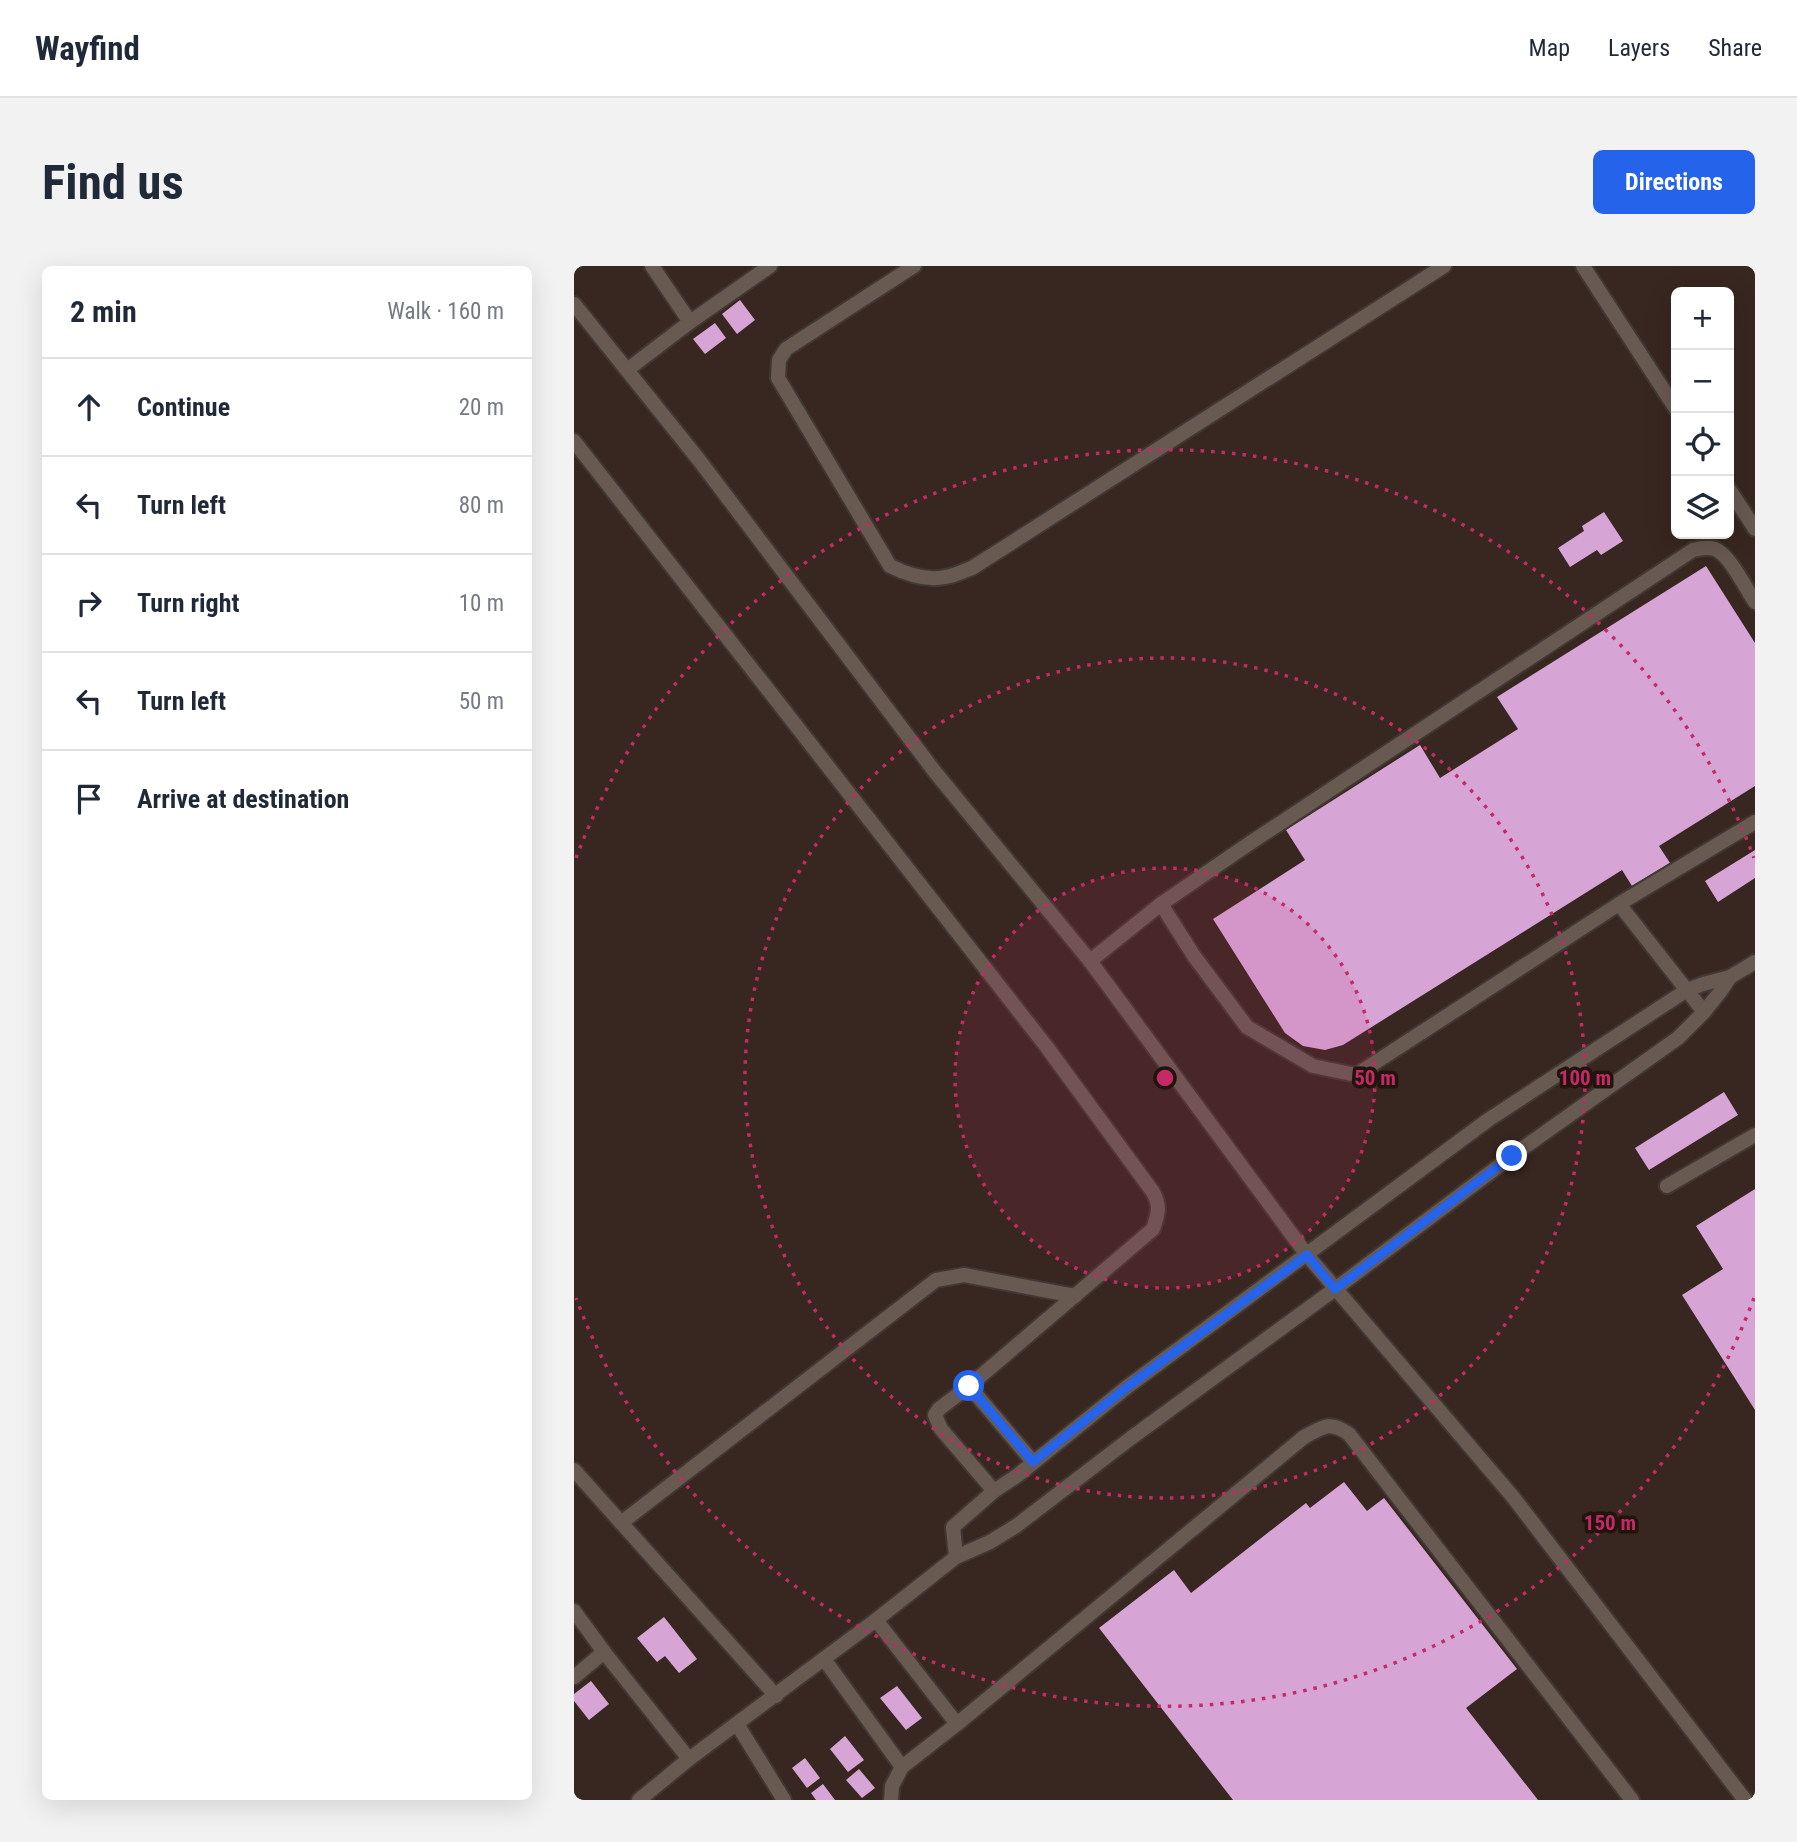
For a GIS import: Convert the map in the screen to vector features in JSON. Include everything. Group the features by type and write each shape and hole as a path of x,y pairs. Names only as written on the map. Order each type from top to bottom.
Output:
{"lane":[{"path":"652,266 690,322"},
{"path":"627,370 769,266"},
{"path":"914,266 786,349 779,360 778,378 890,566 907,574 930,578 944,578 972,568 1444,266"},
{"path":"1583,266 1671,401"},
{"path":"574,304 699,460 935,772 1090,961 1307,1255 1513,1497 1745,1800"},
{"path":"574,441 1046,1046 1158,1202 1158,1215 1153,1229 935,1415 941,1429 994,1491"},
{"path":"1734,497 1755,529"},
{"path":"1090,961 1161,904 1693,550 1717,550 1729,561 1755,602"},
{"path":"1161,904 1194,956 1247,1027 1313,1066 1356,1075 1619,904 1755,822"},
{"path":"1619,904 1704,1012"},
{"path":"956,1557 953,1527 994,1491 1018,1475 1127,1387 1488,1120 1687,990 1730,977 1755,962"},
{"path":"639,1800 956,1557 990,1542 1016,1526 1512,1156 1678,1038 1704,1012 1730,977"},
{"path":"1667,1186 1755,1135"},
{"path":"621,1523 936,1280 964,1275 1075,1296"},
{"path":"969,1386 1033,1462"},
{"path":"891,1800 892,1786 902,1767 1304,1437 1324,1426 1339,1427 1349,1434 1632,1800"},
{"path":"574,1470 776,1696"},
{"path":"574,1611 604,1653 690,1759"},
{"path":"876,1620 957,1724"},
{"path":"574,1676 604,1653"},
{"path":"824,1660 902,1767"},
{"path":"737,1724 784,1800"}],"shaded area":[{"path":"574,266 1755,266 1755,1800 574,1800"}],"building":[{"path":"740,300 755,320 737,334 722,314"},
{"path":"715,323 726,338 705,354 693,339"},
{"path":"1604,512 1623,541 1601,555 1597,550 1570,567 1558,548 1584,531 1582,526"},
{"path":"1706,566 1755,643 1755,786 1659,846 1670,863 1632,886 1622,870 1343,1045 1325,1050 1303,1046 1285,1033 1213,919 1305,860 1286,830 1420,745 1440,778 1518,729 1497,697"},
{"path":"1755,850 1755,878 1718,902 1705,881"},
{"path":"1724,1092 1738,1115 1649,1170 1635,1148"},
{"path":"1755,1189 1755,1410 1682,1295 1723,1269 1696,1226"},
{"path":"1344,1482 1367,1511 1384,1498 1517,1669 1466,1708 1538,1800 1233,1800 1099,1628 1174,1570 1191,1593 1306,1503 1310,1508"},
{"path":"664,1617 697,1659 679,1673 665,1656 657,1662 637,1638"},
{"path":"591,1681 609,1704 589,1720 574,1701 574,1694"},
{"path":"897,1686 922,1718 906,1730 880,1698"},
{"path":"845,1736 864,1760 848,1772 830,1749"},
{"path":"805,1758 820,1778 807,1788 792,1768"},
{"path":"859,1769 875,1788 862,1798 846,1780"},
{"path":"823,1784 835,1800 816,1800 811,1793"}],"route":[{"path":"969,1386 1033,1462 1127,1387 1307,1255 1335,1289 1512,1156"}]}
